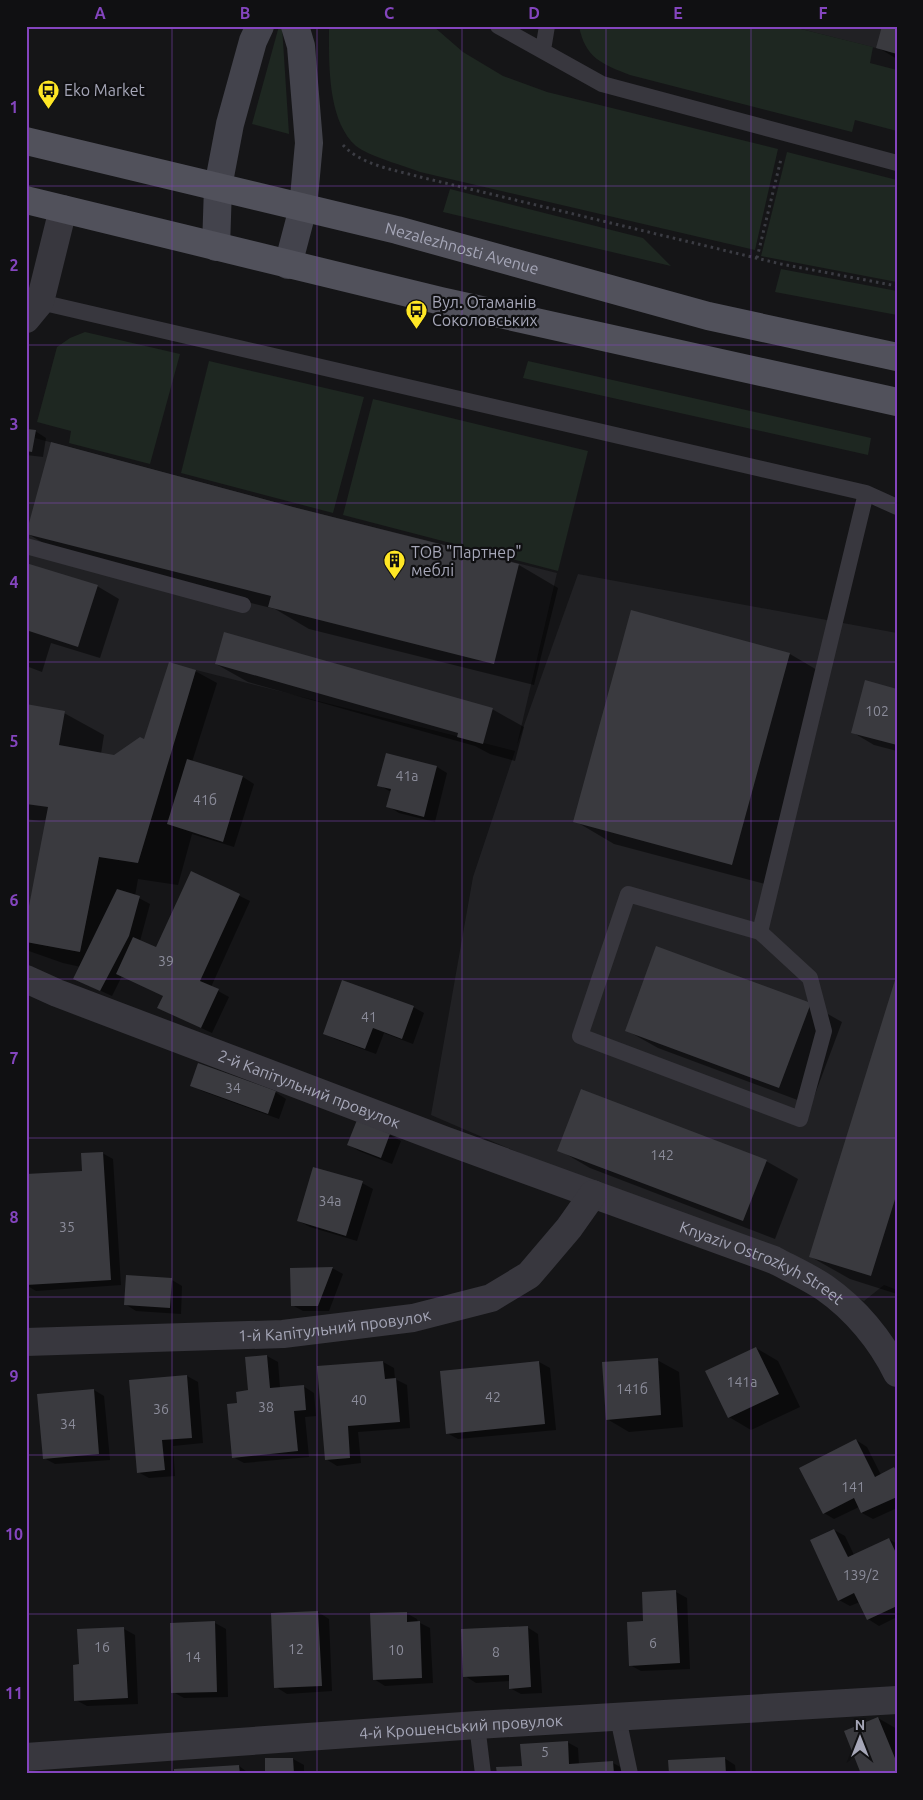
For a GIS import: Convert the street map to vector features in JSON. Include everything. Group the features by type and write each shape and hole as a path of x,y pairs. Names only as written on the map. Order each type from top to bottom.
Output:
{"main road":[{"name":"Nezalezhnosti Avenue","path":"26,140 397,230 708,316 897,357"},
{"path":"26,200 288,265 507,316 897,402"}],"street":[{"path":"216,247 218,187 230,124 253,41 260,26"},
{"path":"288,265 303,208 309,143 301,46 296,26"},
{"path":"33,310 63,209"},
{"name":"2-й Капітульний провулок","path":"26,979 66,997 444,1140 593,1194"},
{"name":"1-й Капітульний провулок","path":"26,1342 283,1334 413,1318 491,1298 530,1275 569,1228 593,1194"},
{"name":"Knyaziv Ostrozkyh Street","path":"593,1194 774,1260 825,1288 852,1310 868,1329 897,1373"},
{"name":"4-й Крошенський провулок","path":"26,1758 478,1725 897,1700"}],"lane":[{"path":"498,26 602,84 897,163"},
{"path":"543,50 547,26"},
{"path":"33,310 866,493 897,507"},
{"path":"760,932 866,493"},
{"path":"26,546 243,605"},
{"path":"628,894 760,932 810,978 824,1031 800,1119 580,1036 628,894"},
{"path":"618,1718 630,1774"},
{"path":"478,1725 482,1774"}],"path":[{"path":"757,258 787,134"},
{"path":"339,141 350,153 370,162 420,177 757,258 897,286"}],"shaded area":[{"path":"279,26 282,26 289,134 252,124"},
{"path":"329,26 433,26 463,52 503,76 547,92 778,149 755,250 420,172 362,150 347,135 335,106 330,73"},
{"path":"579,26 789,26 873,47 870,63 897,70 897,131 855,120 852,132 630,75 603,63 590,53"},
{"path":"789,26 897,26 897,54 876,48"},
{"path":"787,152 897,180 897,282 761,256"},
{"path":"450,189 643,238 671,266 443,212"},
{"path":"781,269 897,291 897,315 775,292"},
{"path":"85,332 180,354 150,464 69,443 71,431 37,422 57,347 70,338"},
{"path":"209,361 364,397 333,513 181,473"},
{"path":"528,361 871,438 868,455 523,378"},
{"path":"373,399 588,451 558,571 343,515"},
{"path":"26,429 36,430 35,438 293,507 557,573 517,745 578,574 897,633 897,1290 884,1285 864,1301 431,1115 473,877 515,751 196,670 138,863 99,857 80,952 26,942"}],"building":[{"path":"882,26 897,26 897,54 876,48"},
{"path":"26,429 36,430 32,452 26,451"},
{"path":"51,442 293,507 519,564 494,664 268,607 271,596 26,534"},
{"path":"26,563 98,585 78,647 29,631 26,639"},
{"path":"631,610 790,653 732,865 573,822"},
{"path":"224,632 493,708 483,744 457,737 458,733 215,664"},
{"path":"169,662 196,670 138,863 99,857 80,952 26,942 26,905 29,906 48,807 26,804 26,704 65,711 59,745 114,755 140,737 144,739"},
{"path":"865,680 897,689 897,745 851,733"},
{"path":"386,753 437,766 424,817 386,807 391,789 377,786"},
{"path":"187,759 243,776 223,842 167,824"},
{"path":"191,871 240,894 200,981 219,989 201,1028 157,1008 163,996 116,974 133,937 156,947"},
{"path":"117,889 140,896 129,936 100,991 73,979"},
{"path":"656,946 811,1003 779,1088 625,1031"},
{"path":"896,977 897,1193 871,1276 809,1257"},
{"path":"342,980 414,1006 402,1039 373,1028 365,1049 323,1034"},
{"path":"198,1063 276,1091 268,1114 190,1086"},
{"path":"581,1089 767,1160 743,1221 557,1151"},
{"path":"357,1120 390,1134 381,1158 347,1145"},
{"path":"103,1152 111,1280 26,1285 26,1174 82,1171 81,1153"},
{"path":"313,1167 363,1181 346,1236 297,1221"},
{"path":"333,1267 318,1306 291,1306 290,1268"},
{"path":"126,1275 172,1278 170,1308 124,1305"},
{"path":"756,1347 779,1394 728,1418 705,1371"},
{"path":"267,1355 270,1388 304,1385 306,1410 294,1411 298,1451 232,1458 227,1404 237,1403 236,1392 248,1390 245,1357"},
{"path":"658,1358 661,1415 606,1420 602,1362"},
{"path":"383,1361 385,1379 396,1378 400,1422 348,1426 350,1458 325,1460 317,1366"},
{"path":"539,1361 545,1424 446,1434 440,1371"},
{"path":"187,1375 192,1438 162,1440 165,1470 137,1473 129,1380"},
{"path":"94,1389 99,1454 43,1459 37,1394"},
{"path":"856,1439 875,1477 894,1467 897,1472 897,1497 861,1513 854,1498 823,1514 799,1468"},
{"path":"834,1529 848,1557 889,1538 897,1555 897,1606 867,1620 854,1593 838,1601 810,1540"},
{"path":"676,1590 680,1663 629,1666 627,1622 643,1621 642,1592"},
{"path":"318,1611 322,1686 274,1688 271,1613"},
{"path":"407,1612 407,1622 420,1621 422,1678 373,1680 370,1613"},
{"path":"215,1621 217,1692 171,1693 170,1623"},
{"path":"528,1626 531,1687 509,1689 509,1675 463,1677 461,1629"},
{"path":"124,1627 128,1698 74,1701 73,1665 79,1664 77,1629"},
{"path":"878,1717 897,1763 897,1774 861,1774 844,1731"},
{"path":"568,1741 569,1764 613,1761 614,1774 497,1774 496,1767 522,1766 520,1744"},
{"path":"725,1757 726,1774 669,1774 668,1760"},
{"path":"265,1758 293,1758 294,1774 265,1774"},
{"path":"239,1765 240,1774 174,1774 174,1769"}],"place":[{"name":"Eko Market","path":"48,109"},
{"name":"Вул. Отаманів Соколовських","path":"416,330"},
{"name":"ТОВ \"Партнер\" меблі","path":"395,580"}]}
